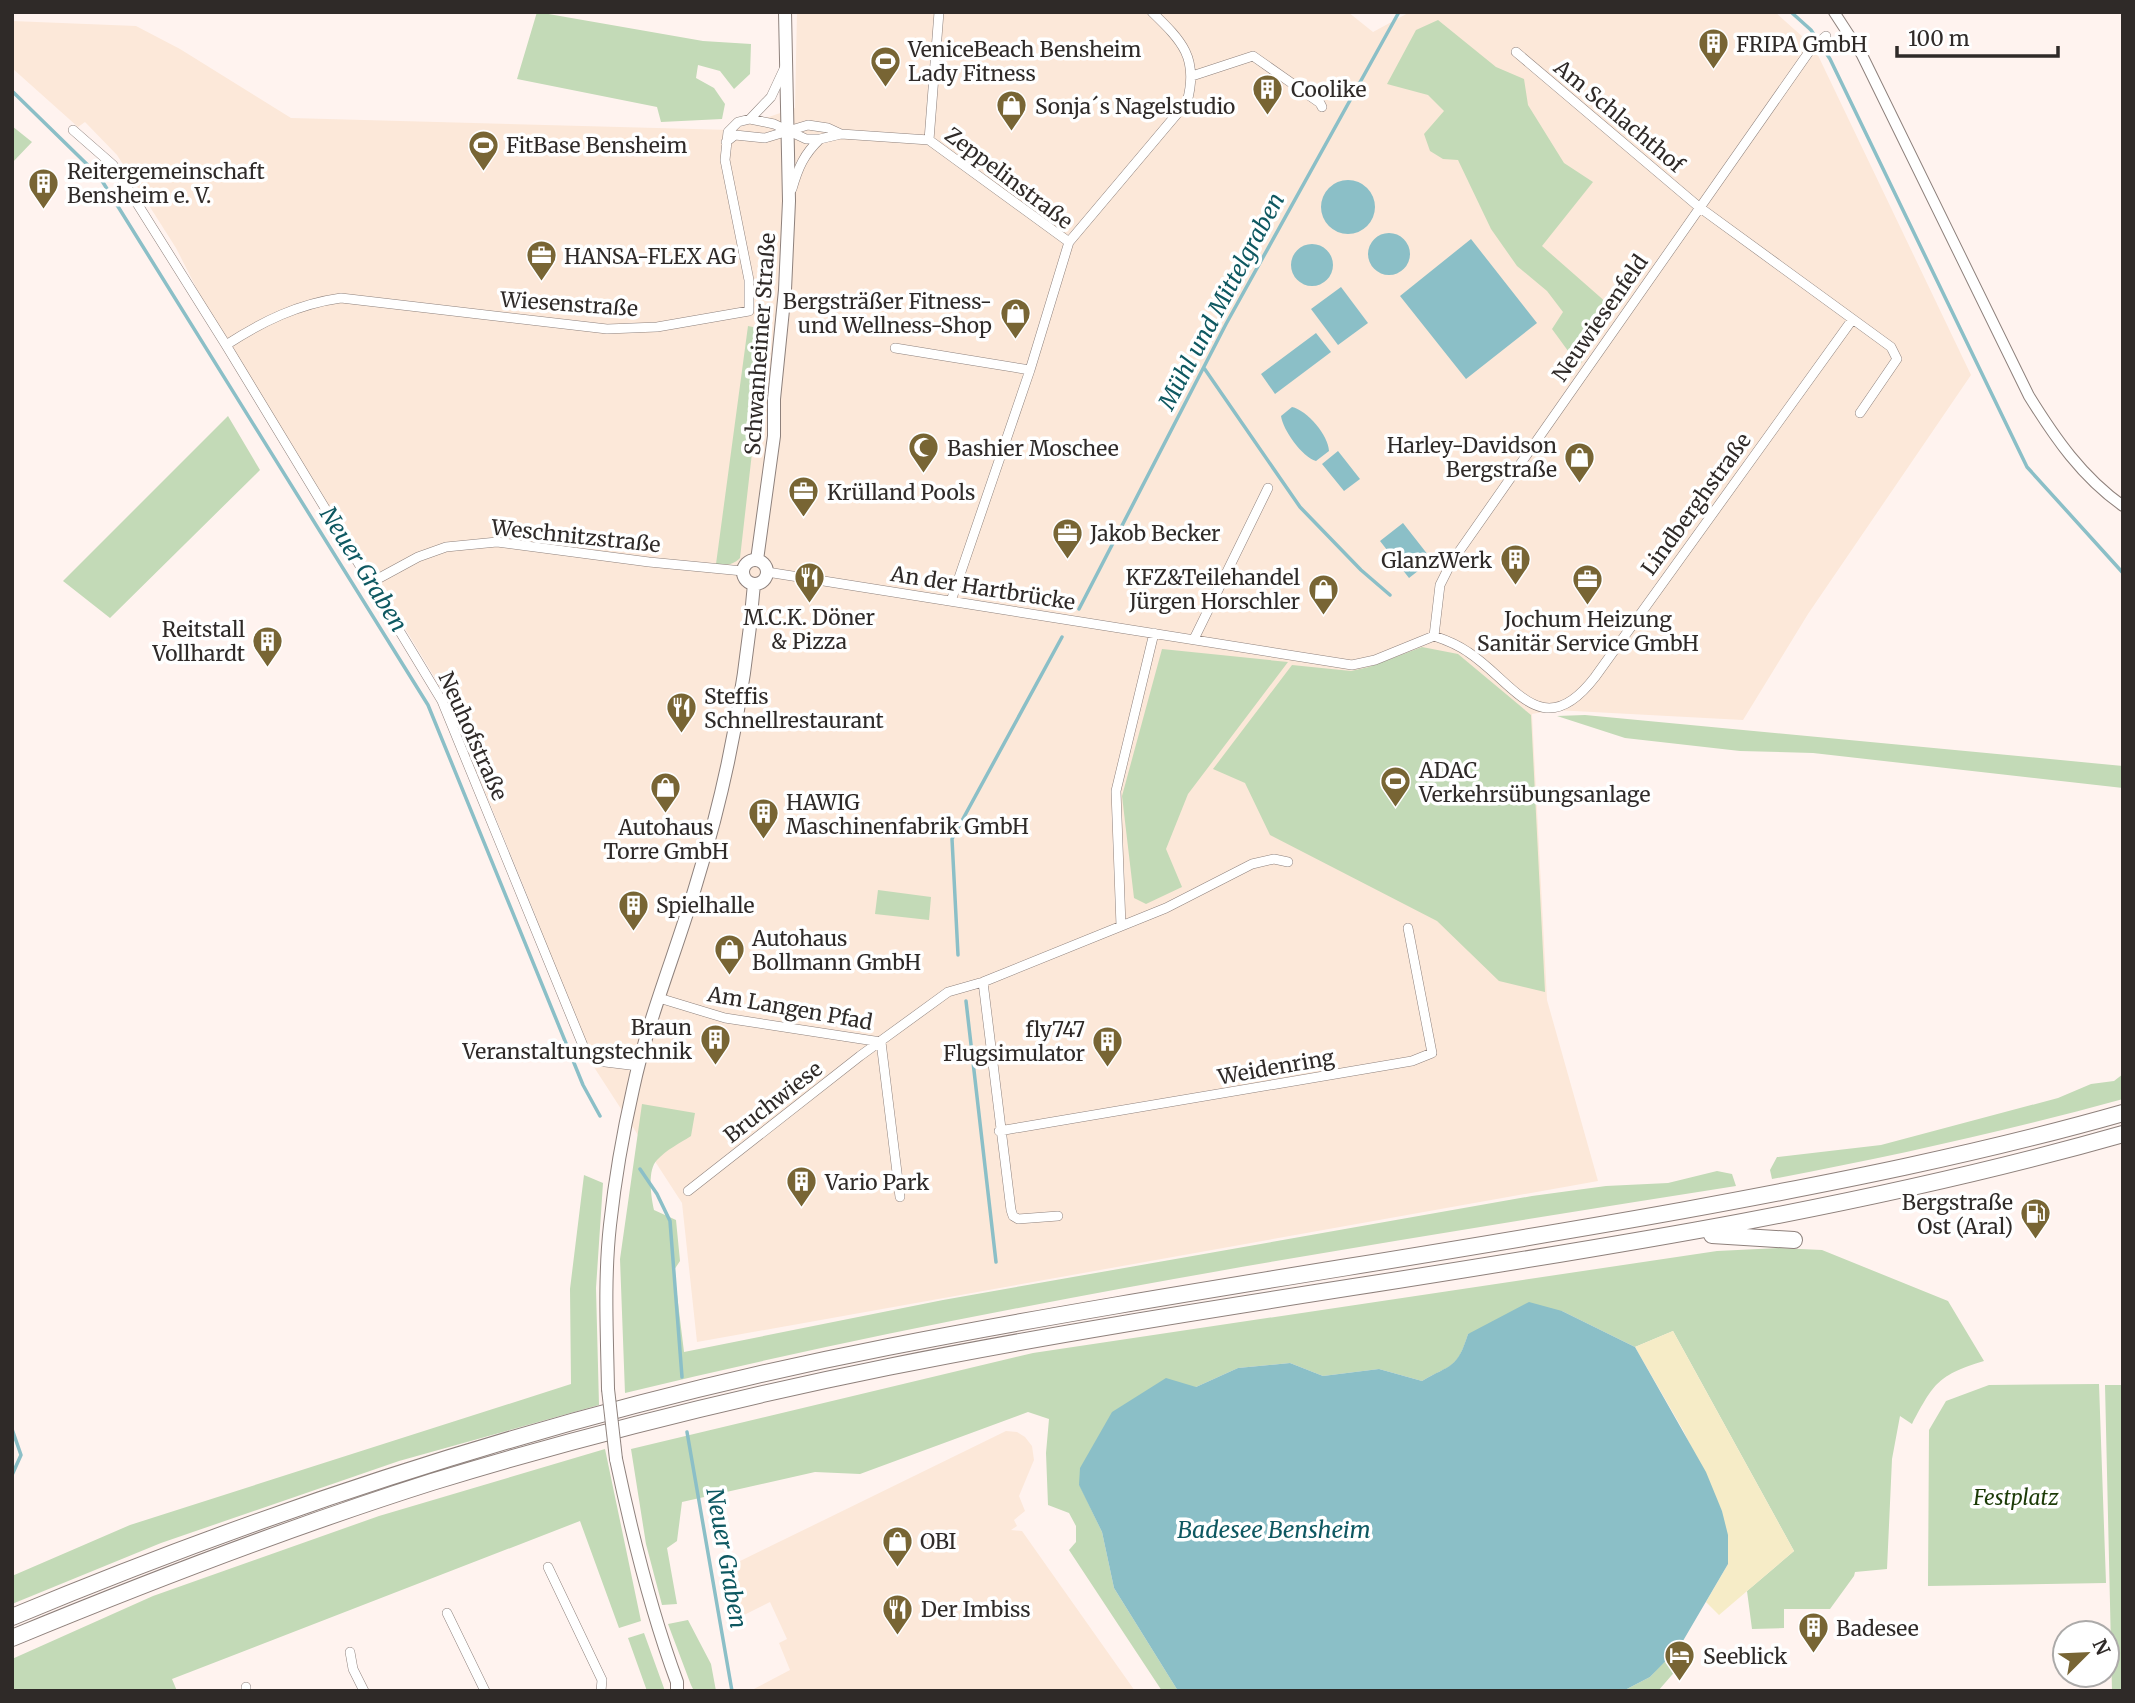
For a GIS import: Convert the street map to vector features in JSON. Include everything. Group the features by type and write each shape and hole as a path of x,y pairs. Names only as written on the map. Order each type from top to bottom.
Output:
{"highway":[{"path":"12,1617 162,1557 420,1466 550,1427 743,1379 898,1345 1160,1297 1502,1243 1818,1186 2123,1113"},
{"path":"12,1638 167,1575 434,1482 629,1428 773,1392 969,1351 1692,1233 1948,1178 2123,1134"},
{"path":"1692,1233 1794,1240"}],"main road":[{"name":"Schwanheimer Straße","path":"757,560 774,436 774,398 785,290 789,201 785,12"},
{"path":"757,560 765,565 767,572 764,580 754,584 747,580 743,571 747,562 757,560"},
{"path":"679,1688 661,1639 633,1542 616,1459 608,1389 606,1301 610,1226 618,1162 638,1066 697,881 721,792 739,706 754,584"}],"street":[{"path":"929,140 939,12"},
{"path":"1069,242 1187,102 1192,76 1187,54 1179,40 1152,12"},
{"path":"1833,12 1862,55 2029,396 2060,444 2092,480 2123,506"},
{"name":"Neuwiesenfeld","path":"1434,636 1440,585 1451,563 1811,49 1826,36"},
{"name":"Am Schlachthof","path":"1516,52 1699,207"},
{"path":"1192,76 1253,56 1322,107"},
{"path":"726,142 732,126 750,119 771,97 785,67"},
{"path":"750,119 774,124 786,130"},
{"name":"Zeppelinstraße","path":"786,130 808,125 828,128 841,134"},
{"name":"Neuhofstraße","path":"73,130 113,165 372,582 442,701 584,1048 597,1062 638,1066"},
{"path":"726,142 735,135 765,138 786,130"},
{"name":"Zeppelinstraße","path":"786,130 806,139 841,134 929,140 1069,242 1030,370 951,601"},
{"path":"789,201 800,163 808,150 820,139"},
{"name":"Wiesenstraße","path":"226,345 287,311 316,301 341,298 607,329 657,327 749,311 749,280 725,160 726,142"},
{"path":"1699,207 1891,347 1897,359 1860,412"},
{"name":"Lindberghstraße","path":"1434,636 1468,652 1523,699 1536,706 1551,708 1566,705 1580,696 1852,320"},
{"path":"895,348 1030,370"},
{"path":"1194,639 1268,488"},
{"name":"Weschnitzstraße","path":"372,582 418,557 446,547 497,542 743,571"},
{"name":"An der Hartbrücke","path":"767,572 1352,665 1375,660 1434,636"},
{"path":"1121,926 1116,791 1154,633"},
{"path":"1058,1216 1018,1219 1013,1216 999,1131 982,982 1166,908 1252,864 1273,859 1288,862"},
{"name":"Weidenring","path":"999,1131 1316,1078 1412,1060 1432,1053 1408,928"},
{"name":"Am Langen Pfad","path":"659,998 725,1018 881,1042 948,992 982,982"},
{"path":"881,1042 900,1197"},
{"name":"Bruchwiese","path":"688,1191 881,1042"},
{"path":"548,1567 602,1680 601,1691"},
{"path":"447,1613 485,1691"},
{"path":"350,1652 353,1669 364,1691"}],"shaded area":[{"path":"797,12 1348,12 1373,32 1410,12 1775,12 1814,47 1971,375 1808,614 1743,720 1555,710 1532,714 1547,1000 1598,1181 697,1342 682,1203 590,1061 534,912 447,698 371,572 222,338 176,248 117,155 85,122 78,127 12,68 12,21 136,26 180,49 291,118 731,130 795,108"},
{"name":"OBI","path":"1006,1431 1017,1432 1025,1437 1032,1446 1034,1460 1019,1496 1025,1511 1014,1520 1017,1526 1011,1530 1022,1531 1135,1691 750,1691 790,1670 779,1643 787,1639 770,1602 736,1619 730,1566"}],"green space":[{"path":"537,12 703,41 751,44 750,74 734,89 720,71 698,65 696,78 714,88 725,104 722,119 661,122 657,107 517,79"},
{"path":"1438,20 1496,67 1524,79 1528,105 1564,163 1593,182 1542,246 1616,311 1579,366 1552,329 1563,312 1547,291 1517,266 1491,229 1458,160 1443,159 1430,151 1424,134 1444,111 1428,95 1387,84 1416,30"},
{"path":"12,126 32,142 12,163"},
{"path":"748,326 766,330 740,558 732,564 720,565 716,564"},
{"path":"228,416 260,470 110,618 63,581"},
{"name":"ADAC Verkehrsübungsanlage","path":"1422,647 1458,654 1531,715 1545,992 1499,981 1437,921 1270,835 1245,783 1213,769 1292,665 1351,671"},
{"path":"1162,649 1288,662 1188,794 1166,849 1182,887 1146,904 1134,898 1122,796"},
{"path":"1585,715 2123,766 2123,788 1813,753 1740,751 1625,738 1557,716"},
{"path":"878,890 931,897 929,920 875,914"},
{"path":"2123,1074 2123,1099 1948,1143 1772,1179 1770,1170 1777,1157 1881,1145 2058,1098 2091,1084 2114,1081"},
{"path":"642,1104 695,1113 691,1136 657,1160 651,1177 654,1210 676,1220 680,1261 674,1270 684,1352 943,1300 1532,1196 1606,1186 1668,1183 1717,1171 1732,1174 1736,1186 1178,1278 901,1331 625,1393 620,1259"},
{"path":"584,1175 603,1183 596,1288 599,1405 399,1461 161,1543 12,1604 12,1576 130,1525 571,1384 570,1289"},
{"path":"1779,1248 1822,1250 1948,1301 1984,1361 1956,1371 1939,1382 1912,1424 1900,1416 1892,1459 1887,1569 1855,1572 1830,1609 1784,1609 1784,1628 1752,1629 1747,1591 1794,1551 1673,1331 1635,1347 1562,1311 1468,1334 1452,1365 1422,1381 1379,1369 1323,1376 1290,1363 1238,1368 1196,1387 1079,1484 1102,1532 1114,1588 1178,1691 1162,1691 1069,1550 1076,1542 1076,1526 1069,1513 1048,1505 1046,1453 1049,1419 1028,1412 860,1474 815,1472 682,1502 677,1541 667,1548 677,1604 662,1605 646,1544 631,1449 1033,1353 1717,1251"},
{"name":"Festplatz","path":"2099,1384 2106,1583 1928,1586 1929,1430 1946,1401 1989,1385"},
{"path":"2105,1385 2123,1385 2123,1691 2112,1691 2121,1689 2121,1619 2110,1619"},
{"path":"605,1449 641,1621 619,1628 580,1521 172,1679 177,1691 12,1691 12,1659 153,1596 379,1516"},
{"path":"688,1620 711,1664 716,1691 694,1691 691,1685 668,1624"},
{"path":"644,1633 665,1691 647,1691 628,1638"},
{"path":"1671,1654 1678,1668 1658,1691 1623,1691 1650,1677"}],"sand":[{"path":"1673,1331 1794,1551 1719,1615 1706,1602 1728,1564 1722,1511 1683,1430 1635,1347"}],"water":[{"path":"1348,180 1367,188 1375,207 1367,226 1348,234 1329,226 1321,207 1329,188"},
{"path":"1389,233 1404,239 1410,254 1404,269 1389,275 1374,269 1368,254 1374,239"},
{"path":"1471,239 1537,323 1466,379 1400,296"},
{"path":"1312,244 1327,250 1333,265 1327,280 1312,286 1297,280 1291,265 1297,250"},
{"path":"1341,287 1368,323 1338,345 1311,309"},
{"path":"1316,333 1331,352 1275,394 1261,374"},
{"path":"1292,407 1310,418 1325,438 1329,451 1316,461 1299,449 1285,428 1281,416"},
{"path":"1338,451 1360,479 1344,491 1322,464"},
{"path":"1403,523 1432,560 1409,578 1380,541"},
{"name":"Badesee Bensheim","path":"1529,1302 1562,1311 1635,1347 1706,1472 1722,1511 1728,1535 1728,1564 1680,1646 1650,1677 1623,1691 1178,1691 1114,1588 1102,1532 1079,1485 1080,1468 1112,1412 1166,1378 1196,1387 1238,1368 1290,1363 1323,1376 1379,1369 1422,1381 1456,1360 1468,1334"}],"waterway":[{"name":"Mühl und Mittelgraben","path":"1079,609 1226,324 1399,12"},
{"path":"1791,12 1811,30 1830,59 2027,467 2123,573"},
{"name":"Neuer Graben","path":"12,91 99,176 428,705 583,1085 600,1116"},
{"path":"1204,368 1300,507 1361,570 1390,595"},
{"name":"Mühl und Mittelgraben","path":"958,955 952,839 1062,637"},
{"name":"Mühl und Mittelgraben","path":"966,1001 996,1262"},
{"name":"Neuer Graben","path":"640,1169 657,1194 670,1221 682,1377"},
{"path":"12,1429 21,1455 12,1475"},
{"name":"Neuer Graben","path":"687,1432 732,1691"}],"place":[{"name":"FRIPA GmbH","path":"1713,71"},
{"name":"VeniceBeach Bensheim Lady Fitness","path":"885,88"},
{"name":"Coolike","path":"1268,116"},
{"name":"Sonja´s Nagelstudio","path":"1012,133"},
{"name":"FitBase Bensheim","path":"483,172"},
{"name":"Reitergemeinschaft Bensheim e. V.","path":"44,210"},
{"name":"HANSA-FLEX AG","path":"541,283"},
{"name":"Bergsträßer Fitness- und Wellness-Shop","path":"1015,340"},
{"name":"Bashier Moschee","path":"924,475"},
{"name":"Harley-Davidson Bergstraße","path":"1580,484"},
{"name":"Krülland Pools","path":"804,519"},
{"name":"Jakob Becker","path":"1067,560"},
{"name":"GlanzWerk","path":"1515,587"},
{"name":"M.C.K. Döner & Pizza","path":"809,604"},
{"name":"Jochum Heizung Sanitär Service GmbH","path":"1588,606"},
{"name":"KFZ&Teilehandel Jürgen Horschler","path":"1323,616"},
{"name":"Reitstall Vollhardt","path":"268,668"},
{"name":"Steffis Schnellrestaurant","path":"681,735"},
{"name":"ADAC Verkehrsübungsanlage","path":"1396,809"},
{"name":"Autohaus Torre GmbH","path":"666,814"},
{"name":"HAWIG Maschinenfabrik GmbH","path":"763,841"},
{"name":"Spielhalle","path":"633,932"},
{"name":"Autohaus Bollmann GmbH","path":"729,977"},
{"name":"Braun Veranstaltungstechnik","path":"715,1066"},
{"name":"fly747 Flugsimulator","path":"1108,1068"},
{"name":"Vario Park","path":"802,1209"},
{"name":"Bergstraße Ost (Aral)","path":"2036,1241"},
{"name":"OBI","path":"897,1568"},
{"name":"Der Imbiss","path":"898,1636"},
{"name":"Badesee","path":"1813,1655"},
{"name":"Seeblick","path":"1680,1683"}]}
